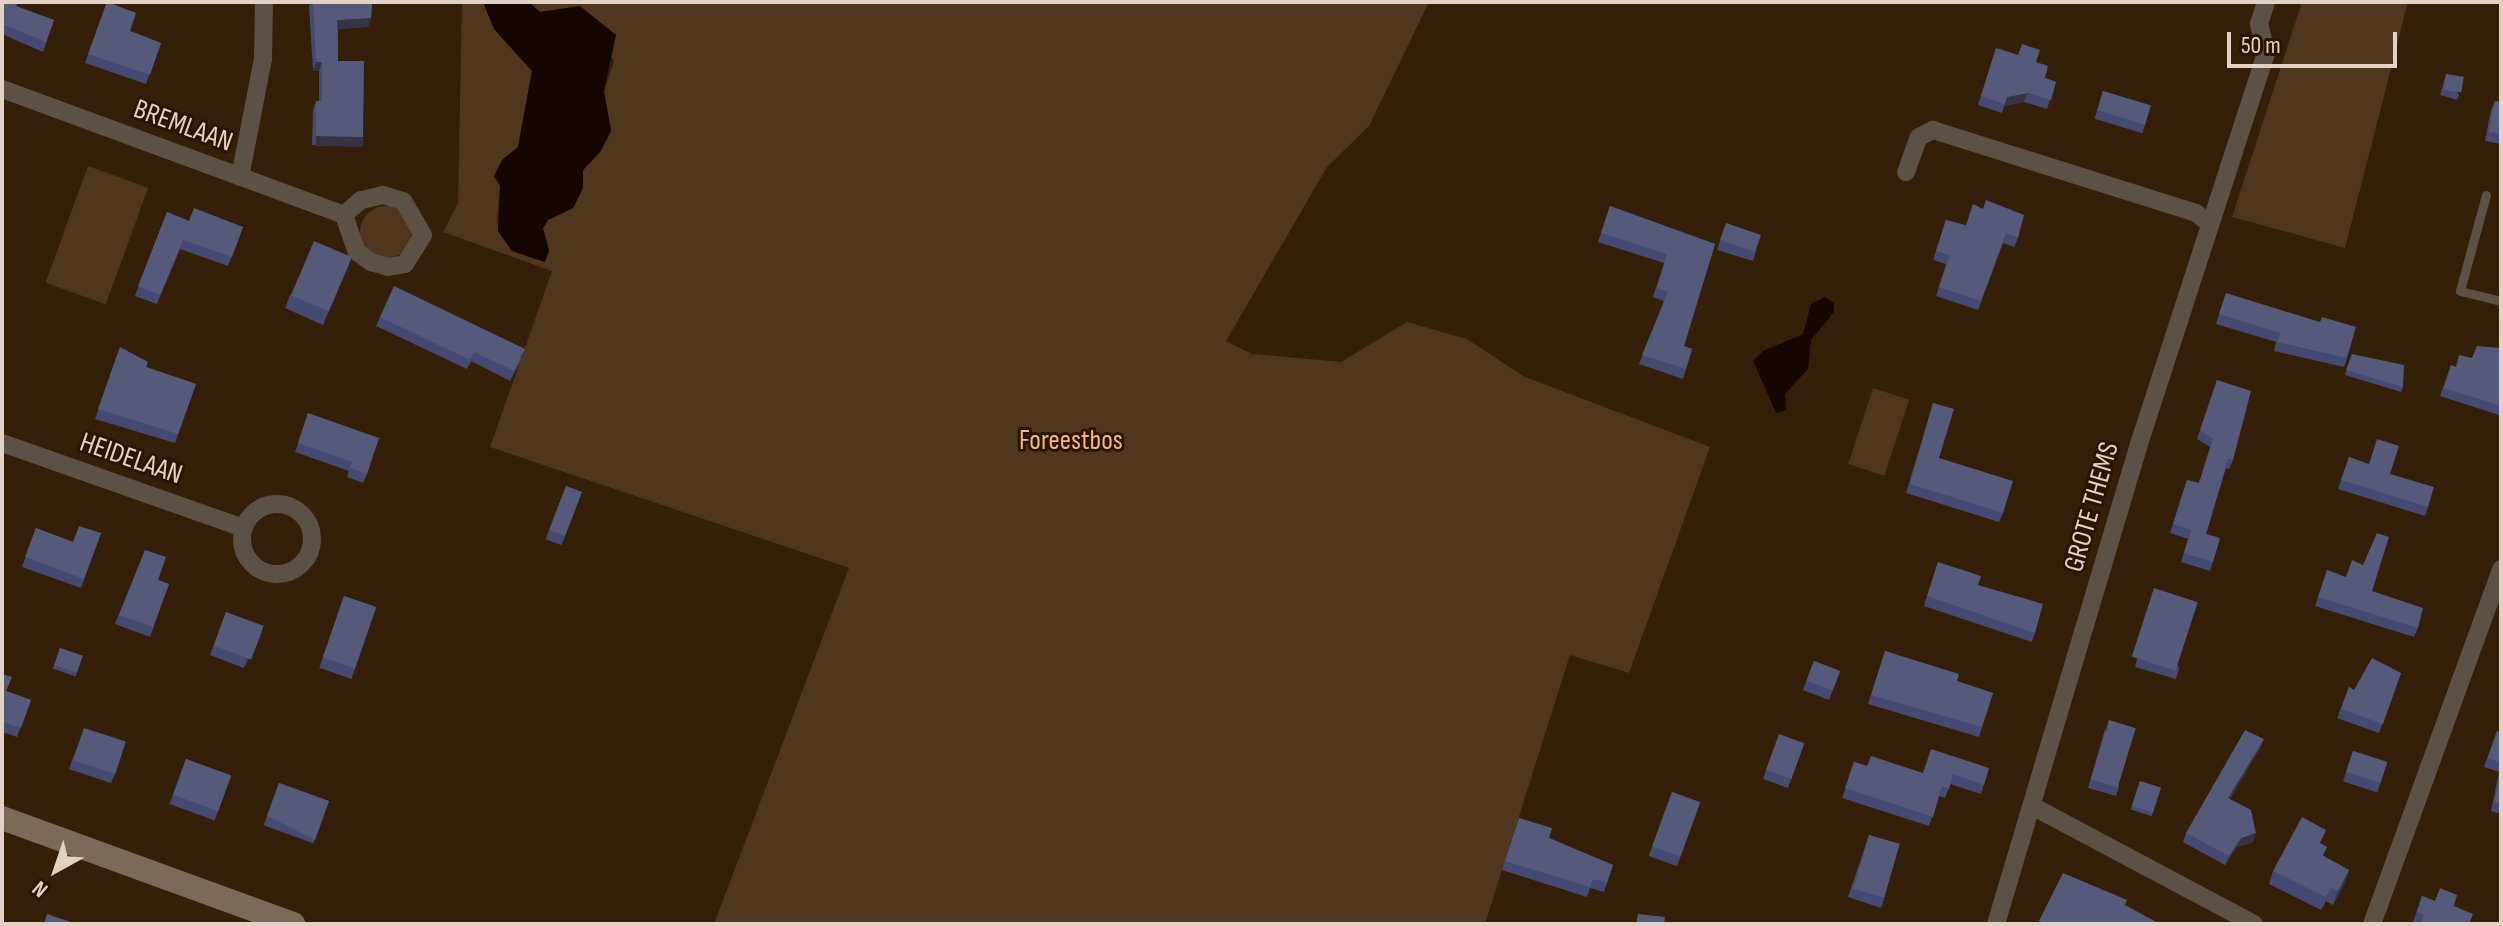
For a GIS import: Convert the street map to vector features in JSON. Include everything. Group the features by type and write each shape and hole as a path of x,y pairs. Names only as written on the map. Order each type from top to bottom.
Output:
{"main road":[{"path":"2,818 283,922"}],"street":[{"path":"240,177 263,59 264,2"},
{"name":"GROTE THEMS","path":"1996,924 2034,807 2139,444 2266,52 2259,24 2266,2"},
{"name":"BREMLAAN","path":"2,89 344,215"},
{"path":"1906,172 1919,137 1933,130 2196,213 2210,224"},
{"path":"383,195 403,201 423,235 405,264 388,267 357,252 344,215 361,200 383,195"},
{"name":"HEIDELAAN","path":"2,443 241,527"},
{"path":"2372,924 2501,569"},
{"path":"2034,807 2254,924"}],"lane":[{"path":"2486,195 2460,291 2501,301"}],"green space":[{"name":"Foreestbos","path":"462,2 483,2 494,29 532,71 518,147 502,160 497,222 512,251 544,262 549,251 543,229 548,220 573,208 583,188 583,171 611,131 604,91 614,61 580,6 539,12 529,2 1429,2 1369,126 1327,167 1226,341 1252,354 1341,362 1407,322 1467,339 1523,376 1710,447 1629,673 1570,655 1485,924 714,924 849,568 490,447 552,271 443,232 458,203"},
{"path":"2302,2 2408,2 2345,248 2232,217"},
{"path":"88,166 148,188 106,304 46,283"},
{"path":"386,206 404,214 412,232 404,250 386,258 368,250 360,232 368,214"},
{"path":"1873,388 1909,400 1884,476 1848,464"}],"shaded area":[{"path":"483,2 529,2 540,12 580,6 616,35 604,91 611,131 601,151 583,170 583,188 573,208 548,220 543,228 549,251 545,262 512,251 498,231 500,186 494,176 502,160 518,147 532,71 494,29"},
{"path":"1825,297 1834,303 1834,312 1811,340 1808,369 1785,394 1786,410 1776,413 1753,361 1763,351 1803,334 1811,304"}],"building":[{"path":"2,2 18,2 16,6 54,20 46,42 2,24"},
{"path":"107,2 136,13 130,31 161,43 150,75 88,54"},
{"path":"313,2 372,2 371,18 337,20 338,61 364,61 363,137 316,136 316,101 322,101 322,62 316,62"},
{"path":"2022,44 2040,50 2036,62 2048,66 2045,78 2056,82 2051,100 2028,93 2007,97 2005,104 1981,96 1996,48 2018,55"},
{"path":"2446,74 2464,77 2461,93 2443,90"},
{"path":"2103,91 2151,106 2145,125 2097,110"},
{"path":"2495,101 2501,102 2501,134 2489,132"},
{"path":"1986,200 2024,215 2018,238 2006,233 1981,301 1939,287 1950,255 1936,251 1946,220 1966,226 1973,204 1983,209"},
{"path":"1610,206 1715,244 1684,346 1692,349 1686,369 1642,355 1668,292 1657,288 1667,254 1601,233"},
{"path":"194,208 243,227 232,257 183,240 160,295 138,286 167,212 189,221"},
{"path":"1726,223 1761,235 1755,252 1720,240"},
{"path":"314,241 352,257 329,311 291,295"},
{"path":"394,286 525,349 514,371 474,352 470,360 380,317"},
{"path":"2226,293 2320,322 2322,317 2356,327 2347,358 2277,342 2280,333 2219,314"},
{"path":"2477,346 2501,348 2501,406 2444,388 2451,365 2456,367 2459,355 2472,358"},
{"path":"120,347 148,362 146,367 196,384 178,434 98,409"},
{"path":"2352,354 2404,365 2403,387 2346,370"},
{"path":"2217,380 2251,391 2233,460 2228,459 2206,534 2220,538 2213,562 2184,553 2191,530 2173,524 2187,480 2199,483 2213,439 2200,430"},
{"path":"1933,403 1954,409 1939,458 2013,481 2003,513 1910,484"},
{"path":"308,413 379,438 367,474 350,468 352,462 298,443"},
{"path":"2377,439 2399,446 2390,474 2434,487 2428,507 2341,480 2349,457 2369,464"},
{"path":"566,486 582,492 565,536 549,530"},
{"path":"79,526 101,533 84,579 25,557 36,528 73,542"},
{"path":"2377,533 2389,537 2372,591 2423,608 2418,628 2318,597 2327,570 2346,577 2352,560 2363,565"},
{"path":"145,550 166,557 158,580 169,584 153,627 119,615"},
{"path":"1938,562 1981,576 1978,585 2043,604 2035,633 1927,596"},
{"path":"2154,588 2198,602 2175,671 2132,656"},
{"path":"344,596 376,607 355,669 323,657"},
{"path":"226,612 264,626 251,660 214,646"},
{"path":"60,648 83,656 77,673 54,665"},
{"path":"1885,651 1959,674 1957,681 1993,693 1982,727 1871,695"},
{"path":"2372,658 2401,673 2383,724 2341,709 2349,687 2354,690"},
{"path":"1814,661 1840,671 1833,691 1806,681"},
{"path":"2,674 12,677 6,691 31,700 21,728 2,722"},
{"path":"2109,720 2136,728 2118,787 2091,779"},
{"path":"84,728 126,742 115,774 73,760"},
{"path":"2245,730 2264,739 2228,798 2251,810 2256,833 2241,838 2229,856 2186,833"},
{"path":"2497,731 2501,733 2501,763 2488,758"},
{"path":"1779,734 1804,743 1791,779 1766,770"},
{"path":"1931,749 1989,768 1984,785 1953,774 1949,789 1942,786 1933,817 1845,788 1854,762 1867,766 1871,756 1923,773"},
{"path":"2353,751 2387,762 2380,783 2346,772"},
{"path":"186,759 231,775 218,811 173,795"},
{"path":"2501,771 2501,804 2494,802"},
{"path":"2140,781 2161,788 2153,813 2132,806"},
{"path":"279,783 329,801 315,840 267,816"},
{"path":"1672,792 1700,802 1680,857 1652,847"},
{"path":"2302,817 2326,830 2320,843 2327,847 2322,855 2349,870 2338,891 2331,888 2326,897 2273,871"},
{"path":"1519,818 1552,828 1549,838 1613,865 1607,883 1593,879 1590,887 1505,861"},
{"path":"1869,835 1900,844 1884,898 1854,889"},
{"path":"2063,873 2127,900 2125,905 2160,924 2046,924 2039,921"},
{"path":"2440,888 2457,895 2454,906 2473,914 2469,924 2421,924 2424,915 2417,912 2422,896 2435,901"},
{"path":"47,914 76,924 44,924"},
{"path":"1638,914 1665,917 1664,924 1636,924"}]}
